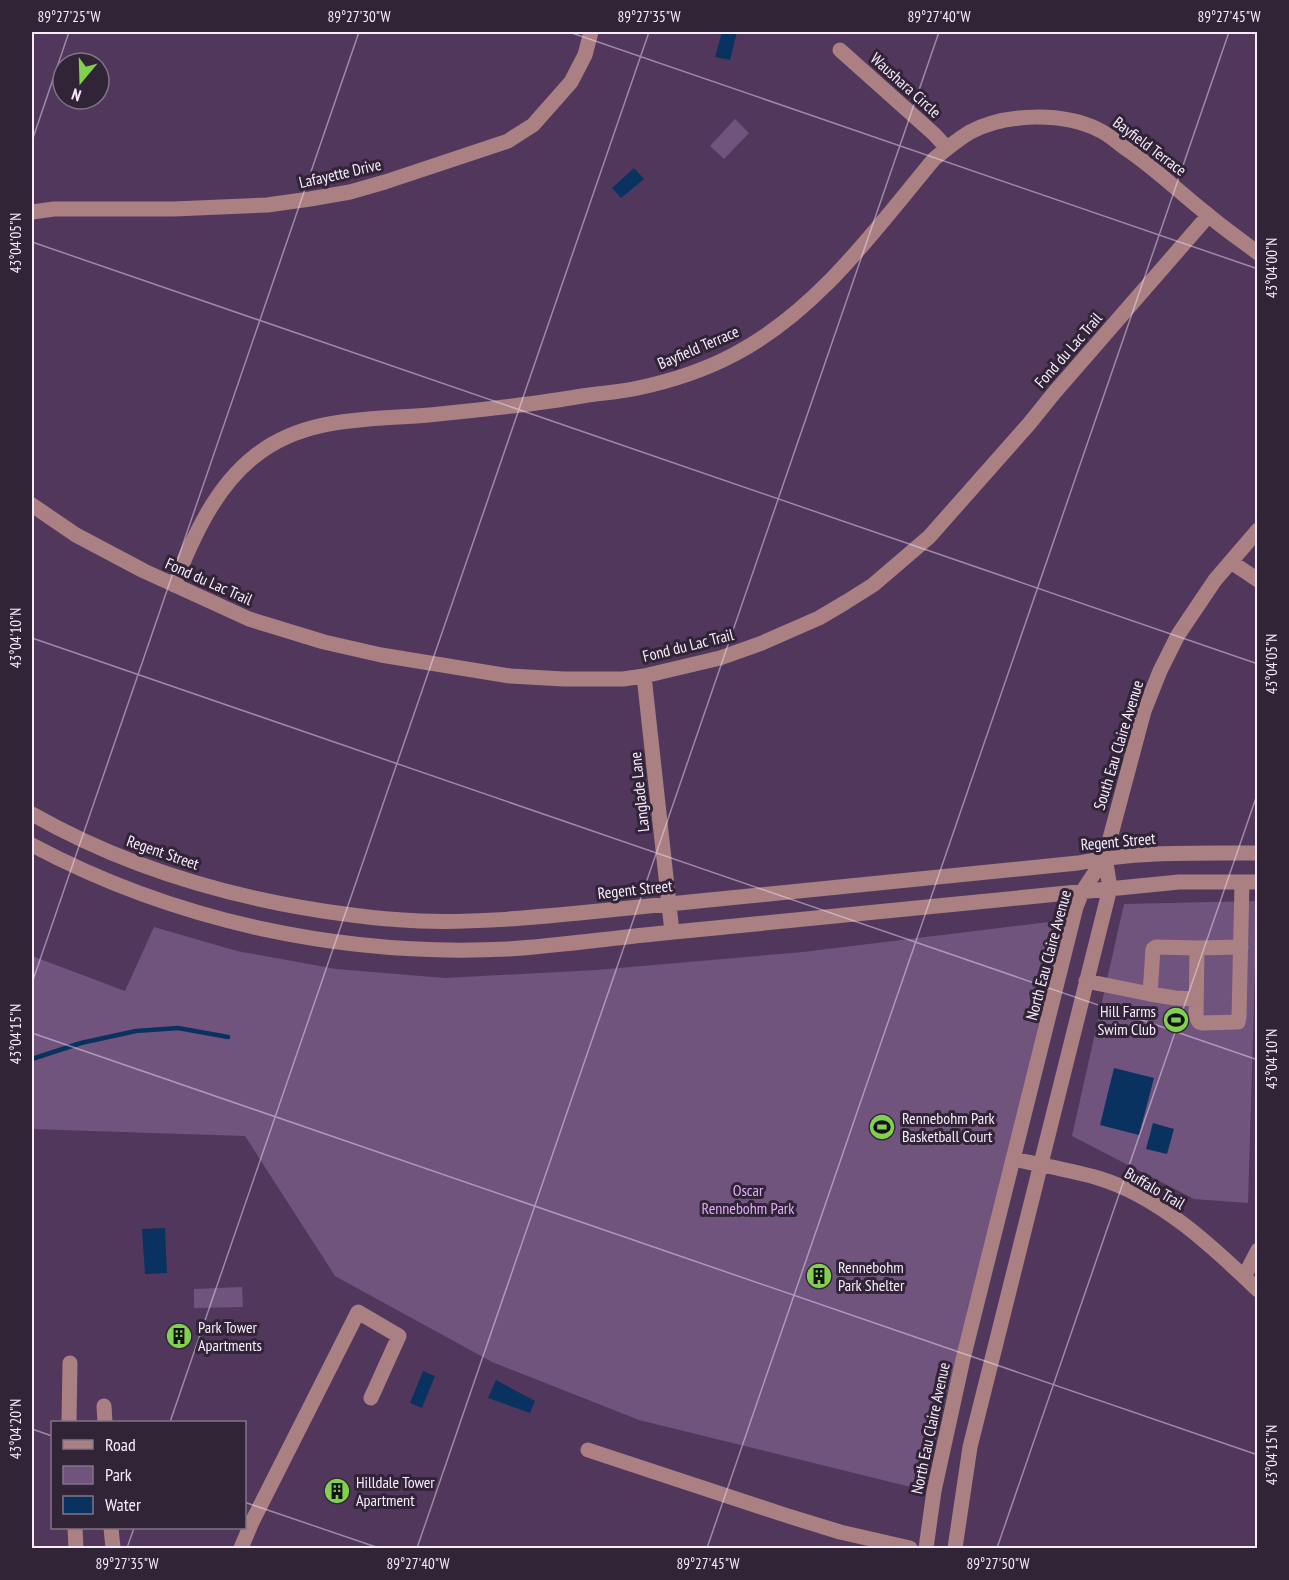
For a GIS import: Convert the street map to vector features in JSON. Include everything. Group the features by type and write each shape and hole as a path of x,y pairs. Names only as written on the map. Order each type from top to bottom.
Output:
{"street":[{"name":"Lafayette Drive","path":"32,212 64,209 174,209 267,205 340,194 385,182 508,141 533,125 571,82 585,55 591,32"},
{"name":"Waushara Circle","path":"840,50 947,148"},
{"name":"Bayfield Terrace","path":"174,585 185,556 219,494 255,455 282,438 324,424 551,402 636,389 671,380 734,354 795,313 843,268 934,159 973,131 995,123 1050,117 1083,123 1101,130 1152,166 1208,216 1257,253"},
{"name":"Fond du Lac Trail","path":"32,505 76,535 174,585 249,619 324,642 381,655 510,676 576,679 623,679 644,676 720,658 762,643 819,618 873,585 929,537 1208,216"},
{"name":"South Eau Claire Avenue","path":"1105,857 1144,711 1160,671 1178,635 1215,580 1257,530"},
{"path":"1231,562 1257,580"},
{"name":"Langlade Lane","path":"644,676 672,932"},
{"name":"Regent Street","path":"32,814 55,828 111,853 154,869 231,892 318,911 417,921 505,920 1078,862 1105,857 1257,853"},
{"path":"32,845 101,879 165,902 263,930 315,939 414,949 508,949 1110,888 1179,882 1250,882 1240,947 1238,1022 1199,1022 1197,1017 1197,948"},
{"path":"955,1548 970,1447 1110,888 1105,857"},
{"name":"North Eau Claire Avenue","path":"926,1548 956,1357 1013,1159 1077,907 1082,892 1105,857"},
{"path":"1150,993 1153,949 1156,947 1240,947"},
{"path":"1086,981 1175,998 1197,999"},
{"name":"Buffalo Trail","path":"1013,1159 1099,1178 1159,1207 1188,1228 1257,1290"},
{"path":"1244,1276 1257,1250"},
{"path":"241,1548 358,1312 399,1336 371,1398"},
{"path":"69,1421 70,1363"},
{"path":"104,1406 105,1421"},
{"path":"588,1450 840,1532 910,1548"},
{"path":"75,1529 76,1548"},
{"path":"111,1529 113,1548"}],"green space":[{"path":"735,119 749,133 724,159 710,146"},
{"name":"Hill Farms Swim Club","path":"1257,901 1248,1203 1194,1199 1072,1136 1124,904"},
{"name":"Oscar Rennebohm Park","path":"1065,920 923,1490 639,1420 492,1362 335,1276 245,1136 32,1129 32,956 125,991 154,927 237,951 336,969 445,978 596,970 803,952"},
{"path":"242,1287 243,1307 194,1308 194,1289"}],"water":[{"path":"722,32 737,32 730,60 715,57"},
{"path":"634,168 644,179 621,198 612,188"},
{"path":"1114,1068 1154,1078 1139,1135 1100,1125"},
{"path":"1153,1123 1174,1129 1167,1154 1146,1149"},
{"path":"165,1228 167,1273 145,1274 142,1229"},
{"path":"423,1371 435,1376 422,1408 410,1403"},
{"path":"496,1380 535,1401 530,1413 488,1398"}],"waterway":[{"path":"32,1059 81,1043 136,1031 178,1028 228,1037"}],"place":[{"name":"Hill Farms Swim Club","path":"1176,1020"},
{"name":"Rennebohm Park Basketball Court","path":"882,1127"},
{"name":"Rennebohm Park Shelter","path":"819,1276"},
{"name":"Park Tower Apartments","path":"179,1336"},
{"name":"Hilldale Tower Apartment","path":"337,1491"}]}
